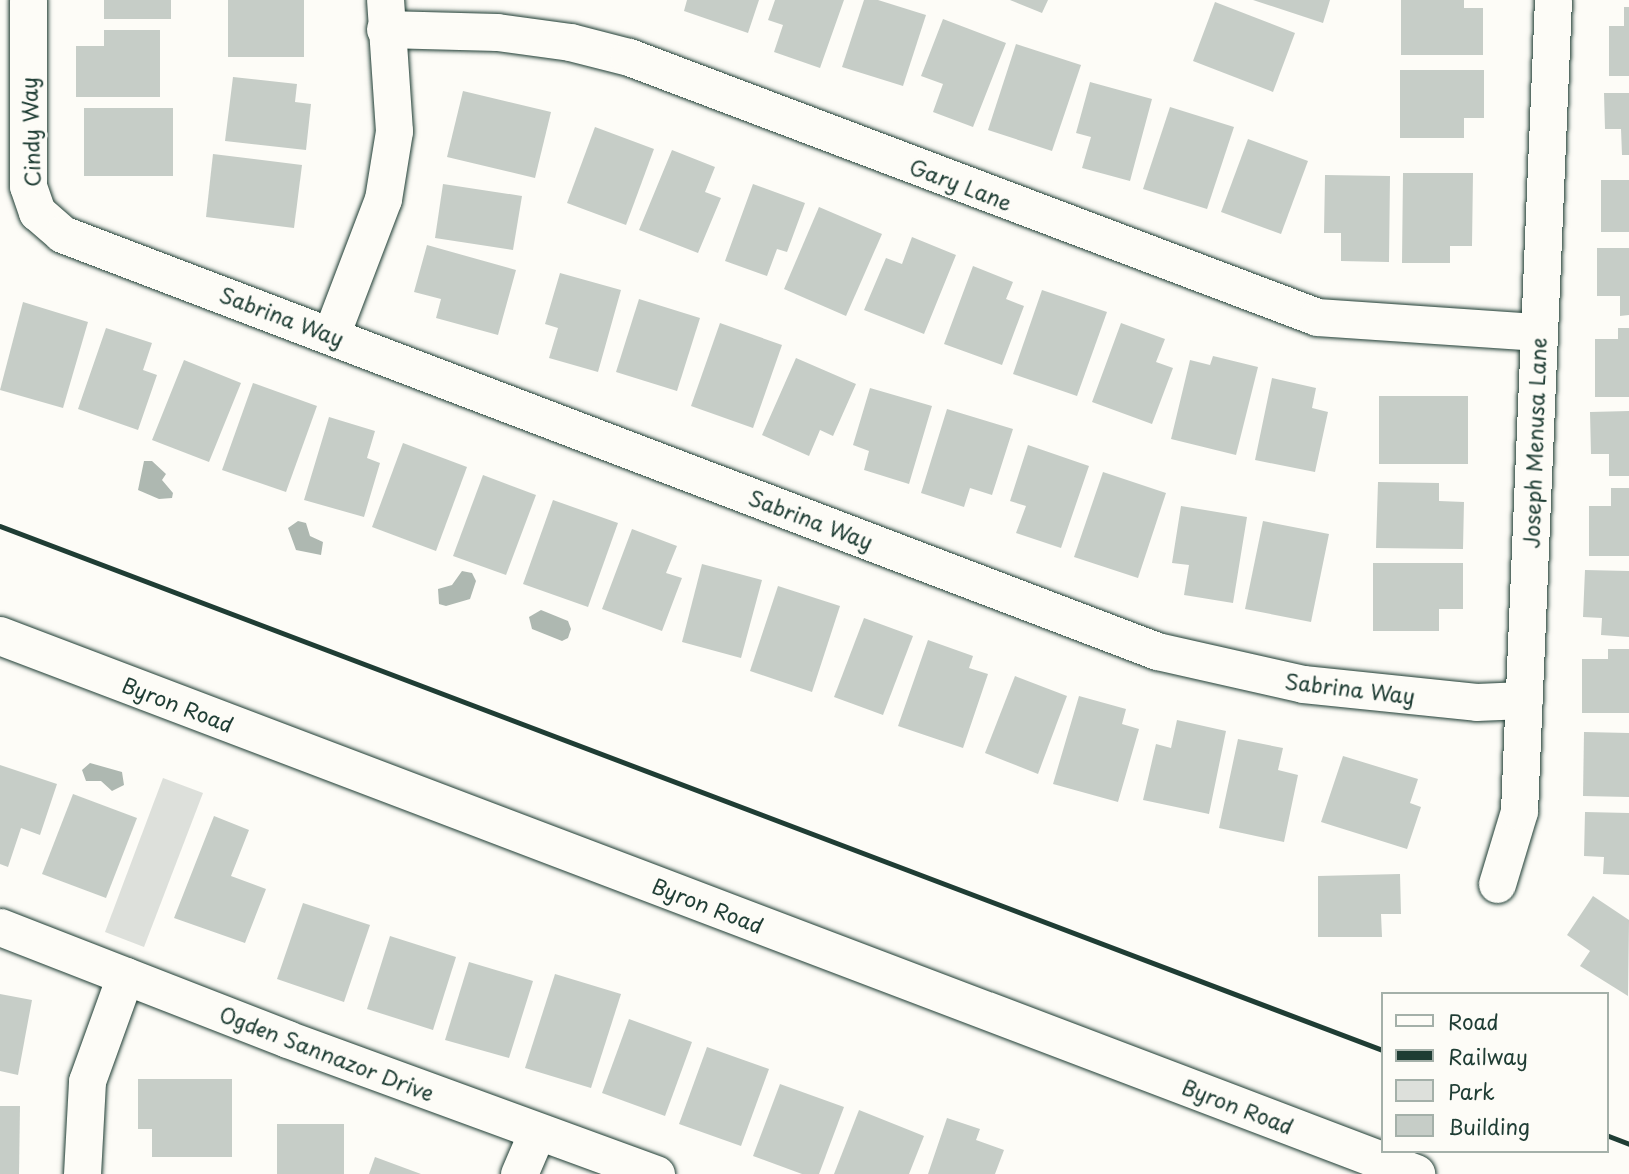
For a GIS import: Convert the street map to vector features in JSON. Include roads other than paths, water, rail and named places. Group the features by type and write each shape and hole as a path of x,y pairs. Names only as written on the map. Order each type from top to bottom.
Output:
{"main road":[{"name":"Byron Road","path":"0,636 1416,1174"}],"street":[{"name":"Cindy Way","path":"28,0 28,186 37,212 62,234 118,255"},
{"name":"Joseph Menusa Lane","path":"1497,884 1519,811 1553,0"},
{"name":"Gary Lane","path":"385,14 570,42 629,57 1317,317 1538,332"},
{"path":"331,335 383,199 394,131 385,14"},
{"name":"Sabrina Way","path":"118,255 1157,651 1303,684 1475,702 1524,700"},
{"name":"Ogden Sannazor Drive","path":"0,927 537,1132 656,1174"},
{"path":"82,1174 87,1081 125,975"},
{"path":"519,1174 537,1132"}],"railway":[{"path":"0,526 1380,1049"},
{"path":"1608,1136 1629,1144"}]}
